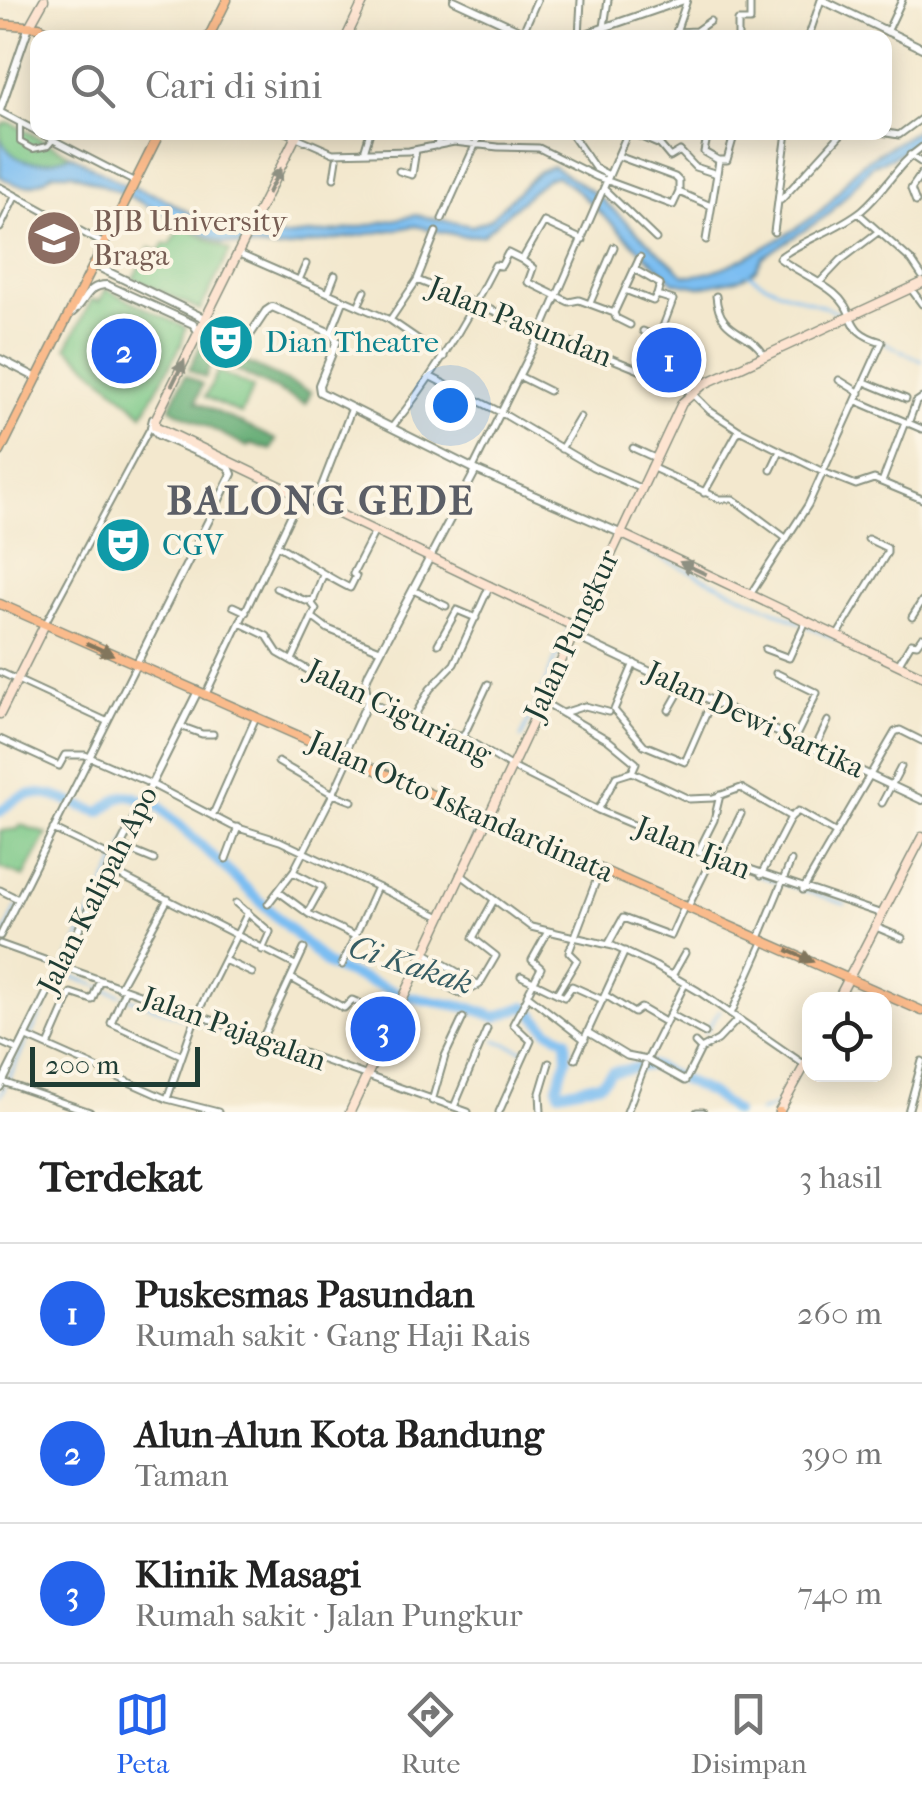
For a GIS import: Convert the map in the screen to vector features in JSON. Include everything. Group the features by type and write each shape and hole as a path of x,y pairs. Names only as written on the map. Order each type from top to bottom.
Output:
{"main road":[{"path":"30,25 44,0"},
{"path":"212,30 228,0"},
{"path":"350,30 364,0"},
{"path":"0,24 30,25 43,30"},
{"path":"0,452 156,140"},
{"path":"294,140 154,422 159,430 193,448 575,628"},
{"path":"691,392 911,289 922,280"},
{"name":"Jalan Pungkur","path":"350,1112 640,488 682,402 691,392"},
{"path":"620,533 922,676"},
{"name":"Jalan Otto Iskandardinata","path":"0,604 922,1010"},
{"path":"0,714 45,624"},
{"path":"842,992 922,837"},
{"path":"779,1112 802,1069"}],"street":[{"path":"454,0 517,30"},
{"path":"526,30 537,0"},
{"path":"577,30 581,0"},
{"path":"608,0 604,30 684,0"},
{"path":"676,30 684,0"},
{"path":"738,30 738,21 750,21 750,0"},
{"path":"811,30 821,0 883,30"},
{"path":"888,30 902,0"},
{"path":"697,30 710,21"},
{"path":"30,25 0,111 30,128"},
{"path":"892,34 922,48"},
{"path":"892,133 899,134 922,118"},
{"path":"20,123 20,142 33,149 48,146 52,140 136,182"},
{"path":"307,140 333,153 416,150 454,142 539,148 606,185 673,205 679,181 618,156"},
{"path":"364,152 368,140"},
{"path":"437,146 438,140"},
{"path":"442,218 477,140"},
{"path":"576,140 606,185 656,239"},
{"path":"357,696 475,469 584,240 625,140"},
{"path":"648,140 660,145 670,158 680,151 694,167 717,174"},
{"path":"706,140 704,152 726,161 733,140"},
{"path":"774,232 785,140"},
{"path":"779,203 836,140"},
{"path":"750,595 808,505 882,342 858,334 847,306 820,282 780,257 858,213 910,155 922,147"},
{"path":"399,171 412,175 416,150"},
{"path":"910,155 922,164"},
{"path":"334,178 338,159"},
{"path":"706,240 719,160"},
{"path":"916,202 910,189 922,173"},
{"path":"782,176 796,184"},
{"path":"0,187 104,244"},
{"path":"679,192 711,206"},
{"path":"0,228 16,197"},
{"path":"858,213 912,261 922,280"},
{"path":"522,260 544,222 584,240"},
{"path":"417,280 436,232"},
{"path":"820,282 878,232"},
{"path":"590,303 614,247"},
{"name":"Jalan Pasundan","path":"239,251 390,320 417,280 691,392 710,411 739,430 823,472 856,485 871,479 922,498"},
{"path":"392,426 416,401 477,304 494,265 501,266 508,253 532,268 528,282 568,302 575,299 614,313 630,325"},
{"path":"614,313 640,257"},
{"path":"299,280 306,264"},
{"path":"94,265 246,337 272,307 330,333 337,341 318,388 475,469 620,533"},
{"path":"625,290 654,301 660,284 634,269"},
{"path":"328,293 335,275"},
{"path":"69,316 96,285 112,287 193,324 198,331"},
{"path":"911,289 922,304"},
{"path":"358,306 365,291"},
{"path":"646,372 673,300 656,294"},
{"path":"716,296 722,318 743,338 758,344 765,356"},
{"path":"330,333 344,300"},
{"path":"390,320 444,357"},
{"path":"643,332 660,339"},
{"path":"0,360 37,378"},
{"path":"519,376 550,391"},
{"path":"431,377 640,488"},
{"path":"839,380 860,393"},
{"path":"865,382 906,399"},
{"path":"882,482 916,402 922,398"},
{"path":"857,401 922,429"},
{"path":"315,503 352,408"},
{"path":"561,448 580,417"},
{"path":"45,624 154,422"},
{"path":"704,493 739,430"},
{"path":"0,936 88,756 139,666 231,481 229,466 193,448"},
{"path":"633,448 704,493 722,500 733,499 787,539"},
{"path":"771,470 780,451"},
{"path":"139,666 236,478 246,470"},
{"path":"201,694 246,612 300,496"},
{"path":"277,545 350,588 375,531"},
{"path":"837,636 888,552 868,538"},
{"path":"292,660 316,608 312,604 323,574"},
{"path":"412,722 430,689 454,664 490,586"},
{"path":"276,588 306,601 314,600"},
{"path":"413,590 446,606"},
{"path":"912,617 922,601"},
{"path":"233,606 246,612"},
{"path":"438,644 457,610 476,618"},
{"path":"312,617 328,629 381,650"},
{"path":"765,649 790,658 806,621"},
{"name":"Jalan Ciguriang","path":"240,623 266,636 278,653 357,696 412,722 463,738 510,766"},
{"name":"Jalan Dewi Sartika","path":"575,628 584,640 680,689 922,800"},
{"path":"898,664 911,643 917,644 922,637"},
{"path":"634,664 614,710 644,745 685,762 711,703"},
{"path":"0,672 106,721"},
{"path":"776,673 817,693 794,740"},
{"path":"268,904 293,872 333,794 368,701 366,684"},
{"path":"463,738 488,684"},
{"path":"669,710 680,689"},
{"name":"Jalan Kalipah Apo","path":"1,1084 114,858 123,848 180,726 201,694"},
{"path":"540,701 608,740 637,765 632,772 616,777 598,810"},
{"path":"563,712 585,706 608,712"},
{"path":"213,814 256,717"},
{"path":"814,748 828,721"},
{"path":"180,726 214,734"},
{"path":"803,890 898,730 922,741"},
{"path":"0,739 59,766 65,755 88,756 238,828 280,841 441,916"},
{"path":"278,762 352,802"},
{"name":"Jalan Ijan","path":"510,766 598,810 698,852 882,914"},
{"path":"882,803 902,767"},
{"path":"632,772 690,799 741,788 791,817"},
{"path":"698,852 714,820 720,795"},
{"path":"761,875 798,810 836,832"},
{"path":"608,945 622,918 672,935 742,814"},
{"path":"641,828 646,817"},
{"path":"226,858 238,828"},
{"path":"53,829 114,858"},
{"path":"123,848 154,860"},
{"path":"731,1013 791,860"},
{"path":"557,993 577,960 569,952 572,938 601,868"},
{"path":"111,870 296,965"},
{"path":"293,872 322,887 308,912"},
{"path":"460,874 531,927 625,951 802,1057"},
{"path":"342,965 377,887"},
{"path":"0,890 18,899"},
{"path":"279,892 357,938"},
{"path":"168,899 122,989 110,1024 181,1055"},
{"path":"417,972 462,994 478,984 496,956 473,938 494,900"},
{"path":"236,903 271,934 262,950"},
{"path":"167,1099 195,1018 248,912"},
{"path":"876,928 902,938"},
{"path":"499,1112 531,1041 514,1026 541,968 532,960 546,933"},
{"name":"Jalan Pajagalan","path":"0,944 195,1018 468,1112"},
{"path":"262,1038 304,949"},
{"path":"575,1060 625,951"},
{"path":"424,952 478,984"},
{"path":"672,976 686,953"},
{"path":"224,960 252,973"},
{"path":"521,976 566,996 572,986 634,1012 641,1008 666,1023"},
{"path":"291,978 344,1008 352,1000 394,1018"},
{"path":"48,1046 71,993 92,1000 100,980"},
{"path":"627,1112 646,1062 685,984"},
{"path":"527,995 585,1040"},
{"path":"670,1014 705,1033"},
{"path":"432,1101 445,1056 463,1018"},
{"path":"588,1032 627,1056 687,1081 701,1049 718,1040 738,1019"},
{"path":"454,1106 487,1029"},
{"path":"25,1036 167,1099 218,1112"},
{"path":"0,1042 18,1050"},
{"path":"695,1042 701,1049"},
{"path":"908,1112 922,1061"},
{"path":"541,1112 540,1094 549,1062"},
{"path":"1,1084 90,1112"}],"green space":[{"path":"11,123 30,133 30,140 43,140 71,155 49,161 25,161 7,151 0,127"},
{"path":"182,226 230,251 200,310 133,278 150,248 159,252 165,243 170,245"},
{"path":"106,289 186,328 181,345 143,414 67,347 92,299 99,302"},
{"path":"202,342 311,392 305,404 217,361 212,362 205,378 189,370"},
{"path":"218,371 253,388 241,414 205,397"},
{"path":"185,375 202,384 196,402 276,440 271,450 250,443 248,447 170,408"},
{"path":"21,825 47,834 24,877 0,868 0,831 18,829"}],"water":[{"path":"922,126 922,138 873,165 829,214 763,257 755,270 742,278 700,287 674,282 574,188 556,176 546,179 483,235 462,236 415,226 279,249 222,243 122,193 72,173 53,173 27,185 14,184 0,176 0,138 22,160 50,161 71,155 123,184 159,196 229,235 258,239 340,231 416,215 472,226 489,220 539,171 553,166 598,196 683,274 696,275 735,262 800,226 827,205 863,163"}],"waterway":[{"path":"747,272 779,290 843,314"},
{"path":"884,342 922,361"},
{"path":"623,540 801,623"},
{"path":"807,626 836,639"},
{"path":"521,738 569,628"},
{"name":"Ci Kakak","path":"0,812 25,795 37,794 101,812 128,795 160,807 329,966 409,997 471,1008 496,1017 526,1006 548,1030 566,1039 567,1058 557,1086 559,1092 601,1083 612,1072 651,1065 710,1093 735,1112"},
{"path":"65,966 146,802"},
{"path":"473,841 482,820"},
{"path":"751,872 780,883"},
{"path":"784,884 824,897"},
{"path":"827,898 845,904"},
{"path":"2,941 17,907"},
{"path":"30,1036 63,969"},
{"path":"63,973 96,985"},
{"path":"100,987 120,995"},
{"path":"124,996 192,1021"},
{"path":"705,1032 720,1010"},
{"path":"196,1023 245,1040"},
{"path":"7,1082 27,1040"},
{"path":"496,1040 525,1051"},
{"path":"785,1091 798,1070"},
{"path":"0,1096 5,1086"},
{"path":"759,1112 776,1106 783,1094"}],"place":[{"name":"BJB University Braga","path":"54,238"},
{"name":"Dian Theatre","path":"226,342"},
{"name":"Alun-Alun Kota Bandung","path":"124,351"},
{"name":"Puskesmas Pasundan","path":"669,360"},
{"name":"CGV","path":"123,545"},
{"name":"Klinik Masagi","path":"383,1029"}],"district":[{"name":"BALONG GEDE","path":"321,501"}]}
